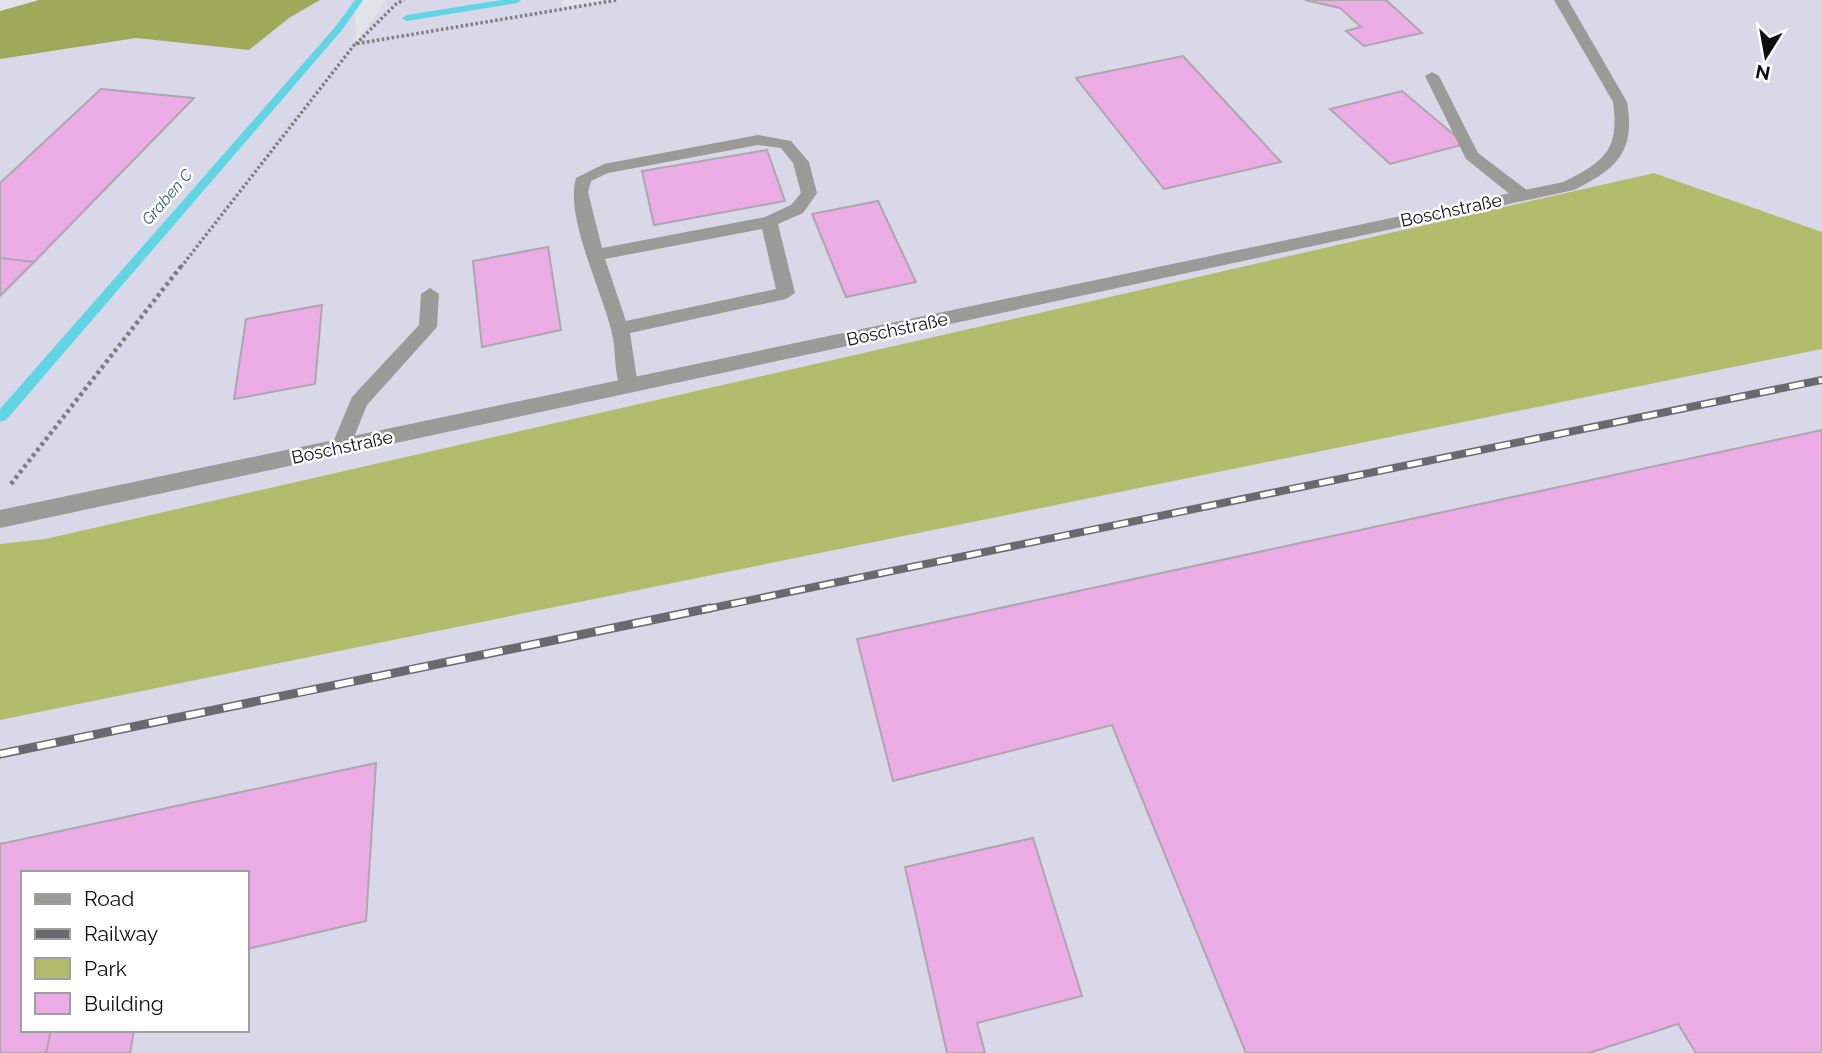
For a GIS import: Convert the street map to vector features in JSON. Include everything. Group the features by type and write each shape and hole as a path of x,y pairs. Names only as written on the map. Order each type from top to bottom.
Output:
{"street":[{"name":"Boschstraße","path":"0,519 1568,186 1598,172 1615,155 1625,121 1620,102 1560,0"},
{"path":"1432,76 1472,156 1522,195"},
{"path":"595,255 769,222 797,209 809,193 801,162 786,144 758,140 604,169 584,178 580,192 595,255 619,329 629,386"},
{"path":"619,329 786,293 769,222"},
{"path":"341,447 359,402 428,327 430,294"}],"path":[{"path":"8,488 355,44 396,4 404,0"},
{"path":"560,8 563,0"},
{"path":"355,44 617,0"}],"shaded area":[{"path":"320,0 355,0 356,43 386,0 563,0 561,8 617,0 1822,0 1822,232 1654,173 44,539 0,544 0,59 136,38 249,50 289,18"},
{"path":"1822,349 1822,1053 0,1053 0,720"}],"green space":[{"path":"39,0 320,0 289,18 249,50 136,38 0,59 0,11"},
{"path":"1654,173 1822,232 1822,349 0,720 0,544 45,539"}],"building":[{"path":"1305,0 1386,0 1422,33 1364,46 1346,31 1361,27 1340,8"},
{"path":"1183,56 1281,162 1164,189 1076,78"},
{"path":"101,89 194,98 34,262 0,258 0,183"},
{"path":"1402,91 1465,144 1390,164 1330,109"},
{"path":"767,150 785,201 654,225 642,171"},
{"path":"878,201 916,282 846,297 812,214"},
{"path":"548,247 561,330 482,347 473,261"},
{"path":"0,258 34,262 0,296"},
{"path":"322,305 315,384 234,399 246,319"},
{"path":"1822,430 1822,1053 1696,1053 1678,1024 1589,1053 1246,1053 1112,725 893,781 857,639"},
{"path":"376,763 366,921 248,949 248,871 21,871 21,1032 51,1032 46,1053 0,1053 0,844"},
{"path":"1033,838 1082,996 977,1023 985,1053 947,1053 905,867"},
{"path":"51,1032 134,1032 130,1053 46,1053"}],"waterway":[{"name":"Graben C","path":"1,417 339,28 359,0"},
{"path":"407,18 517,0"}],"railway":[{"path":"702,610 1822,380"},
{"path":"0,754 710,608"}]}
